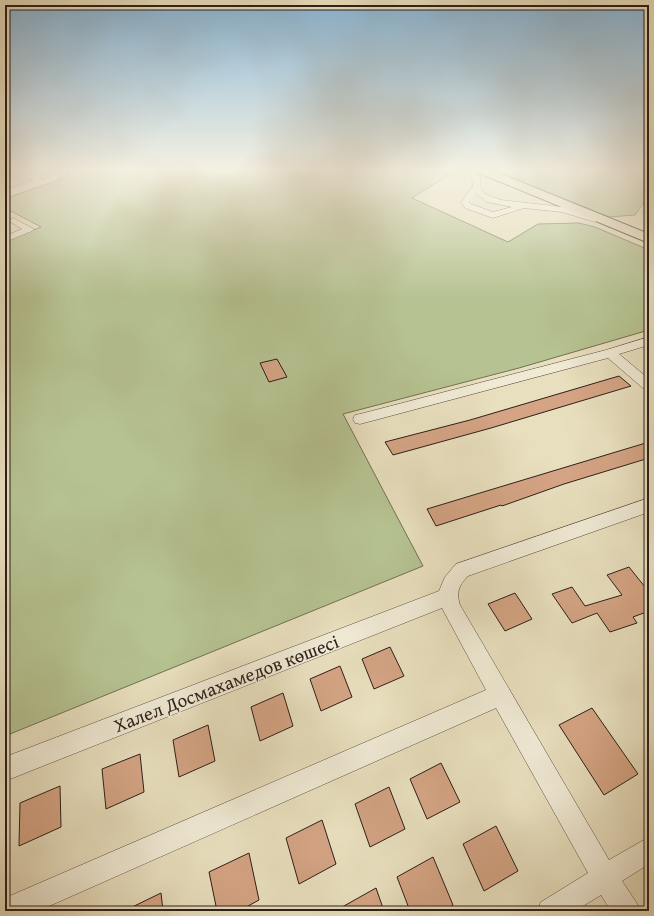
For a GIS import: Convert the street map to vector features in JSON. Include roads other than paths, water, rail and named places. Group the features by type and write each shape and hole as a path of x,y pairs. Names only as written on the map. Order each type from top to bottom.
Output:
{"highway":[{"path":"581,212 649,239"}],"street":[{"path":"483,212 490,215 506,212"},
{"path":"571,212 609,223"},
{"path":"5,239 29,229 13,221"},
{"path":"360,418 610,353 649,341"},
{"path":"610,353 649,386"},
{"path":"627,911 604,877 500,695 451,608 448,597 452,579 462,570 649,505"},
{"name":"Халел Досмахамедов көшесі","path":"5,769 448,597"},
{"path":"7,911 500,695"},
{"path":"550,911 649,850"}]}
